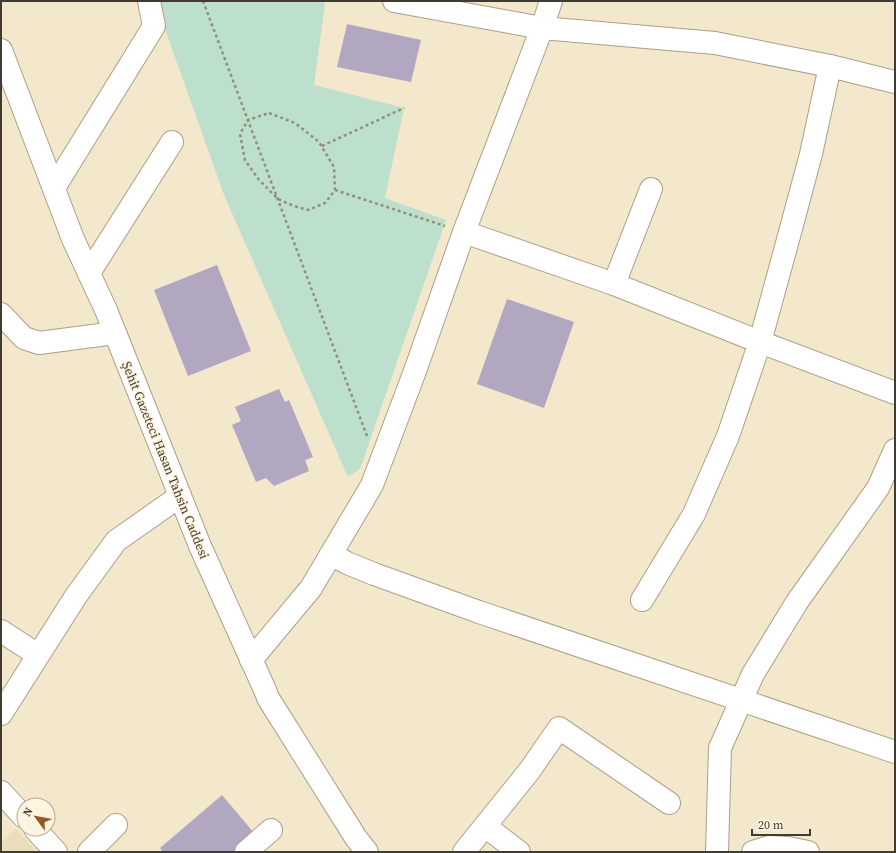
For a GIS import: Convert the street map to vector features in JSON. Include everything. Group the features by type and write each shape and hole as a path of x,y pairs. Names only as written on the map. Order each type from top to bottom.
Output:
{"street":[{"path":"54,188 154,26 149,1"},
{"path":"251,660 311,588 372,486 415,371 464,232 551,1"},
{"path":"400,2 542,28 715,42 830,66 895,82"},
{"name":"Şehit Gazeteci Hasan Tahsin Caddesi","path":"1,50 73,239 115,333 200,546 268,698 356,838 367,852"},
{"path":"642,600 694,514 728,436 760,342 811,154 830,66"},
{"path":"89,273 172,142"},
{"path":"614,284 651,189"},
{"path":"464,232 614,284 760,342 895,393"},
{"path":"1,314 24,338 39,343 115,333"},
{"path":"717,852 720,748 753,674 797,602 887,491 895,450"},
{"path":"1,714 76,596 116,541 180,496"},
{"path":"331,554 347,563 374,574 741,701 895,752"},
{"path":"1,631 38,655"},
{"path":"464,852 530,770 559,728 669,803"},
{"path":"1,792 16,808"},
{"path":"89,852 116,825"},
{"path":"485,826 519,852"},
{"path":"246,852 271,830"},
{"path":"42,837 56,852"},
{"path":"753,852 770,847 788,848 808,852"}],"path":[{"path":"203,1 369,442 385,452"},
{"path":"322,146 404,108"},
{"path":"269,113 295,123 319,142 334,167 335,190 325,203 308,210 294,206 278,199 259,180 245,160 240,134 248,120 269,113"},
{"path":"335,190 464,232"}],"shaded area":[{"path":"16,829 16,837 23,837 37,852 1,852 1,842"}],"green space":[{"path":"155,1 314,1 325,3 314,85 404,108 385,198 446,220 360,469 348,477 224,195"}],"building":[{"path":"347,24 421,40 411,82 337,67"},
{"path":"217,265 251,351 188,376 154,290"},
{"path":"507,299 574,322 544,408 477,384"},
{"path":"279,389 285,402 289,400 313,457 305,460 309,471 274,486 266,478 256,482 232,425 241,421 235,407"},
{"path":"222,795 255,834 235,852 163,852 160,848"}]}
